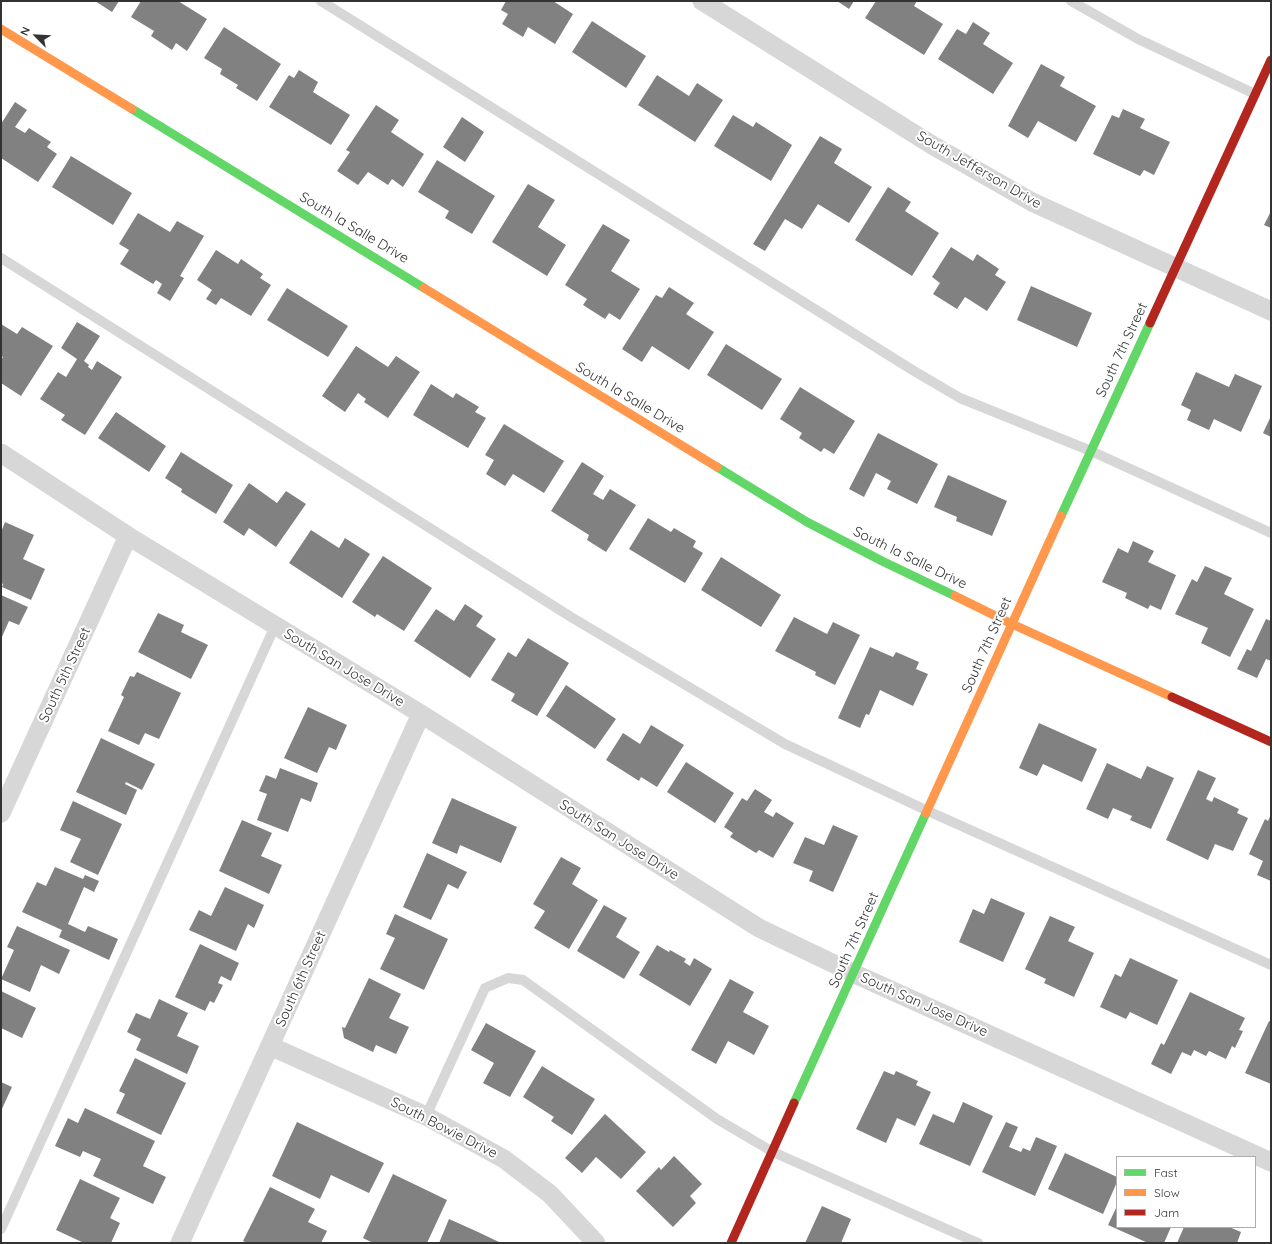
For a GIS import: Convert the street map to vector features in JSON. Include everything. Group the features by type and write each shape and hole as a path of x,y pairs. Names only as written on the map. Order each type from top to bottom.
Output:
{"street":[{"name":"South Jefferson Drive","path":"702,1 932,145 1032,202 1271,311"},
{"name":"South la Salle Drive","path":"1,29 807,522 882,561 1012,624 1271,742"},
{"name":"South 7th Street","path":"731,1243 855,974 1012,624 1271,60"},
{"name":"South San Jose Drive","path":"1,453 128,536 421,714 731,912 759,928 855,974 1271,1162"},
{"name":"South 5th Street","path":"1,813 128,536"},
{"name":"South 6th Street","path":"180,1243 421,714"},
{"name":"South Bowie Drive","path":"270,1046 426,1116 504,1159 550,1194 596,1243"}],"lane":[{"path":"321,1 960,398 1091,451 1271,533"},
{"path":"1071,1 1138,39 1255,94"},
{"path":"1,258 571,618 785,744 928,811 1271,965"},
{"path":"1,1229 275,626"},
{"path":"426,1116 485,988 508,978 523,980 717,1119 773,1152 978,1243"}],"building":[{"path":"95,1 119,1 112,12"},
{"path":"141,1 178,1 207,19 187,51 176,43 172,50 151,36 154,31 131,17"},
{"path":"506,1 553,1 573,14 555,44 528,27 523,37 502,24 508,14 501,10"},
{"path":"837,1 854,1 849,9"},
{"path":"876,1 917,1 914,6 943,24 924,55 865,18"},
{"path":"592,21 646,56 626,88 572,52"},
{"path":"973,22 990,33 983,44 1013,63 993,94 938,59 957,29 966,34"},
{"path":"224,27 281,64 257,101 236,88 238,85 220,74 222,69 204,58"},
{"path":"1041,64 1065,77 1060,86 1096,106 1076,142 1038,121 1028,138 1008,126"},
{"path":"299,70 318,82 313,92 350,115 331,145 269,107 289,75 294,78"},
{"path":"657,75 689,96 697,83 723,100 695,142 638,105"},
{"path":"15,102 27,110 15,127 25,133 29,128 51,142 47,147 57,154 38,182 1,158 1,124"},
{"path":"376,105 399,120 391,132 424,154 403,187 392,179 388,185 368,172 358,185 337,171 350,152 346,150"},
{"path":"1123,109 1145,119 1140,128 1170,142 1154,175 1144,170 1140,176 1093,154 1112,115 1119,118"},
{"path":"733,115 753,127 756,122 792,145 771,181 714,146"},
{"path":"462,117 484,132 465,162 443,147"},
{"path":"820,136 842,149 834,163 872,187 849,223 818,204 802,229 785,219 765,251 753,244"},
{"path":"71,156 132,193 113,225 52,187"},
{"path":"437,160 495,196 472,234 445,218 449,211 418,192"},
{"path":"528,184 555,200 538,227 566,245 547,276 492,242"},
{"path":"888,187 911,202 905,211 939,233 912,276 855,240"},
{"path":"1271,211 1271,228 1264,225"},
{"path":"138,213 170,232 177,221 204,236 180,276 184,278 170,301 157,293 162,284 156,280 153,284 120,264 129,250 119,244"},
{"path":"603,224 630,240 611,271 640,289 620,320 609,313 605,319 583,305 587,299 565,285"},
{"path":"951,247 973,261 977,254 999,269 995,275 1006,282 987,311 965,297 957,309 933,294 940,283 932,277"},
{"path":"216,250 238,264 241,259 263,274 260,278 271,285 251,316 221,298 216,305 206,299 212,290 197,280"},
{"path":"1031,286 1092,313 1077,347 1017,320"},
{"path":"669,287 694,303 686,314 714,332 689,370 652,346 642,362 622,349 656,295 662,298"},
{"path":"287,288 348,326 328,357 267,320"},
{"path":"77,322 100,336 84,361 89,365 88,367 92,370 97,361 122,377 85,435 61,420 65,415 40,399 58,372 66,377 77,359 61,348"},
{"path":"1,324 17,334 22,327 53,346 21,396 1,383 1,360 3,357 1,356"},
{"path":"726,344 782,379 762,410 707,375"},
{"path":"356,346 388,367 396,356 420,372 388,418 364,402 366,399 358,393 345,412 322,396"},
{"path":"1196,372 1229,387 1235,374 1262,386 1241,432 1214,419 1209,430 1187,420 1191,410 1181,405"},
{"path":"431,384 453,398 456,393 479,407 475,412 486,418 468,448 413,415"},
{"path":"800,387 855,421 834,454 824,448 821,452 799,438 802,433 780,419"},
{"path":"116,412 166,446 149,472 98,438"},
{"path":"1271,416 1271,437 1263,433"},
{"path":"504,424 564,461 544,493 513,474 505,486 486,474 494,460 485,455"},
{"path":"878,433 938,464 917,504 887,489 891,481 876,473 864,497 849,489"},
{"path":"181,452 233,485 216,514 181,492 182,489 165,478"},
{"path":"582,462 604,476 593,494 603,500 610,489 636,505 606,552 587,540 589,535 551,511"},
{"path":"948,475 1007,501 992,536 956,521 957,517 934,507"},
{"path":"249,483 277,503 286,491 306,504 276,547 249,528 244,536 223,522"},
{"path":"648,518 671,532 674,528 696,541 693,547 703,553 685,583 629,549"},
{"path":"5,522 34,535 23,559 45,569 31,600 2,587 1,532"},
{"path":"311,530 339,548 345,538 370,554 342,598 289,563"},
{"path":"1133,541 1154,551 1148,562 1176,575 1161,610 1150,605 1148,609 1125,598 1127,593 1102,582 1118,548 1128,553"},
{"path":"383,556 432,588 404,631 377,614 375,617 352,602"},
{"path":"721,557 781,595 761,627 701,590"},
{"path":"1205,566 1232,578 1224,594 1254,609 1230,657 1201,643 1208,628 1175,614 1192,579 1197,582"},
{"path":"1,595 28,607 19,625 9,621 1,639"},
{"path":"465,604 483,616 476,626 496,639 470,678 414,641 436,609 454,621"},
{"path":"158,613 184,625 181,632 208,645 191,679 138,652"},
{"path":"794,617 827,634 833,622 860,635 835,685 815,675 816,672 775,651"},
{"path":"1266,619 1271,621 1271,661 1266,659 1257,678 1237,669 1247,649 1251,651"},
{"path":"528,638 569,663 537,716 511,701 515,694 491,680 508,652 516,657"},
{"path":"870,647 893,657 896,652 919,662 916,669 928,674 913,706 880,690 869,715 866,714 860,728 838,718"},
{"path":"137,672 181,693 159,739 145,733 139,745 108,731 124,697 121,695 130,676 134,677"},
{"path":"566,685 616,719 595,749 546,716"},
{"path":"308,707 347,725 336,750 329,747 317,773 284,758"},
{"path":"1039,723 1097,749 1082,782 1043,764 1037,776 1019,768"},
{"path":"651,725 684,745 657,787 641,777 639,781 606,760 623,733 640,744"},
{"path":"101,738 155,764 142,790 126,782 125,784 137,790 126,815 76,792"},
{"path":"686,762 734,793 715,823 667,792"},
{"path":"1107,763 1141,779 1147,766 1174,778 1151,829 1130,820 1132,816 1113,808 1108,819 1086,809"},
{"path":"280,768 318,783 311,802 301,798 288,832 257,820 267,794 259,791 266,775 276,779"},
{"path":"1198,770 1216,778 1206,799 1212,802 1214,797 1239,809 1237,813 1248,818 1233,851 1215,844 1208,860 1166,840"},
{"path":"755,789 772,800 764,812 773,817 776,812 794,823 773,858 759,850 756,853 730,837 733,833 724,827 742,798 747,801"},
{"path":"452,798 517,827 501,863 460,845 457,854 432,843"},
{"path":"73,801 122,824 98,875 70,862 81,839 60,830"},
{"path":"1271,814 1271,881 1257,875 1263,861 1249,854 1265,819 1268,821"},
{"path":"242,820 272,833 261,856 282,865 269,894 219,871"},
{"path":"833,825 858,836 833,892 809,881 813,871 793,863 805,837 824,845"},
{"path":"427,853 467,872 458,889 448,884 431,920 403,907"},
{"path":"561,857 581,868 572,884 598,900 569,949 534,928 545,911 533,904"},
{"path":"55,867 83,879 85,875 99,881 94,892 84,887 68,924 85,932 88,926 118,939 109,960 59,937 62,930 22,912 37,882 46,886"},
{"path":"225,887 264,905 254,928 248,924 236,951 189,930 199,910 211,916"},
{"path":"991,898 1025,913 1003,962 959,942 973,909 984,914"},
{"path":"604,905 627,918 616,937 640,952 624,979 577,951"},
{"path":"395,914 448,939 424,990 380,969 395,938 386,934"},
{"path":"1050,916 1075,927 1068,941 1094,953 1074,997 1044,983 1046,979 1025,969"},
{"path":"17,926 70,950 59,974 41,965 30,992 1,979 14,950 7,947"},
{"path":"200,944 239,963 231,981 221,976 218,983 223,985 214,1003 210,1001 205,1011 175,997"},
{"path":"657,945 686,959 684,962 690,966 694,958 712,969 690,1006 639,975"},
{"path":"1130,958 1178,980 1157,1025 1130,1012 1126,1019 1100,1007 1115,974 1121,977"},
{"path":"369,978 401,994 389,1018 409,1027 396,1054 376,1045 373,1052 344,1038 342,1027 345,1028"},
{"path":"730,979 754,992 743,1012 769,1026 754,1055 728,1041 716,1064 691,1050"},
{"path":"1,991 36,1008 22,1038 1,1028"},
{"path":"1190,992 1245,1018 1239,1030 1243,1031 1235,1048 1232,1046 1226,1059 1209,1051 1206,1056 1194,1050 1191,1056 1182,1052 1171,1074 1151,1064 1161,1043 1164,1045"},
{"path":"159,999 188,1013 177,1036 199,1046 187,1074 136,1050 141,1039 127,1032 136,1013 150,1019"},
{"path":"1269,1021 1271,1022 1271,1084 1245,1073"},
{"path":"486,1023 536,1051 510,1097 483,1083 494,1063 471,1050"},
{"path":"135,1058 186,1083 161,1135 116,1113 125,1094 119,1091"},
{"path":"542,1066 595,1099 572,1135 551,1121 554,1117 523,1097"},
{"path":"884,1071 894,1075 896,1071 918,1081 916,1085 931,1092 915,1126 897,1118 886,1143 856,1129"},
{"path":"1,1082 12,1087 1,1111"},
{"path":"963,1102 993,1116 970,1166 919,1144 933,1114 954,1123"},
{"path":"85,1108 155,1141 143,1166 166,1177 153,1204 93,1176 101,1159 83,1151 80,1157 55,1146 68,1118 78,1123"},
{"path":"605,1114 646,1152 621,1179 596,1157 582,1173 565,1158"},
{"path":"297,1122 384,1163 369,1193 331,1175 320,1199 272,1176"},
{"path":"1006,1122 1018,1127 1009,1147 1021,1152 1023,1148 1030,1151 1036,1137 1057,1146 1035,1196 982,1172"},
{"path":"1065,1153 1116,1177 1116,1184 1103,1214 1048,1189"},
{"path":"674,1156 702,1184 690,1196 696,1203 673,1227 636,1191 659,1167 661,1170"},
{"path":"393,1174 447,1200 427,1243 373,1243 363,1238"},
{"path":"80,1179 120,1198 110,1218 120,1223 111,1243 84,1243 56,1230"},
{"path":"270,1187 315,1209 308,1222 327,1231 321,1243 247,1243 243,1241"},
{"path":"822,1206 851,1219 841,1243 805,1243"},
{"path":"1116,1208 1116,1228 1171,1228 1164,1243 1148,1243 1108,1225"},
{"path":"449,1219 478,1232 501,1243 439,1243"},
{"path":"1184,1228 1231,1228 1241,1232 1237,1243 1177,1243"}],"traffic: fast":[{"path":"132,109 424,288"},
{"path":"1061,516 1150,323"},
{"path":"717,467 807,522 882,561 955,596"},
{"path":"794,1103 926,813"}],"traffic: slow":[{"path":"1,29 132,109"},
{"path":"424,288 717,467"},
{"path":"926,813 1061,516"},
{"path":"955,596 1012,624 1172,697"}],"traffic: jam":[{"path":"1150,323 1271,60"},
{"path":"1172,697 1271,742"},
{"path":"731,1243 794,1103"}]}
